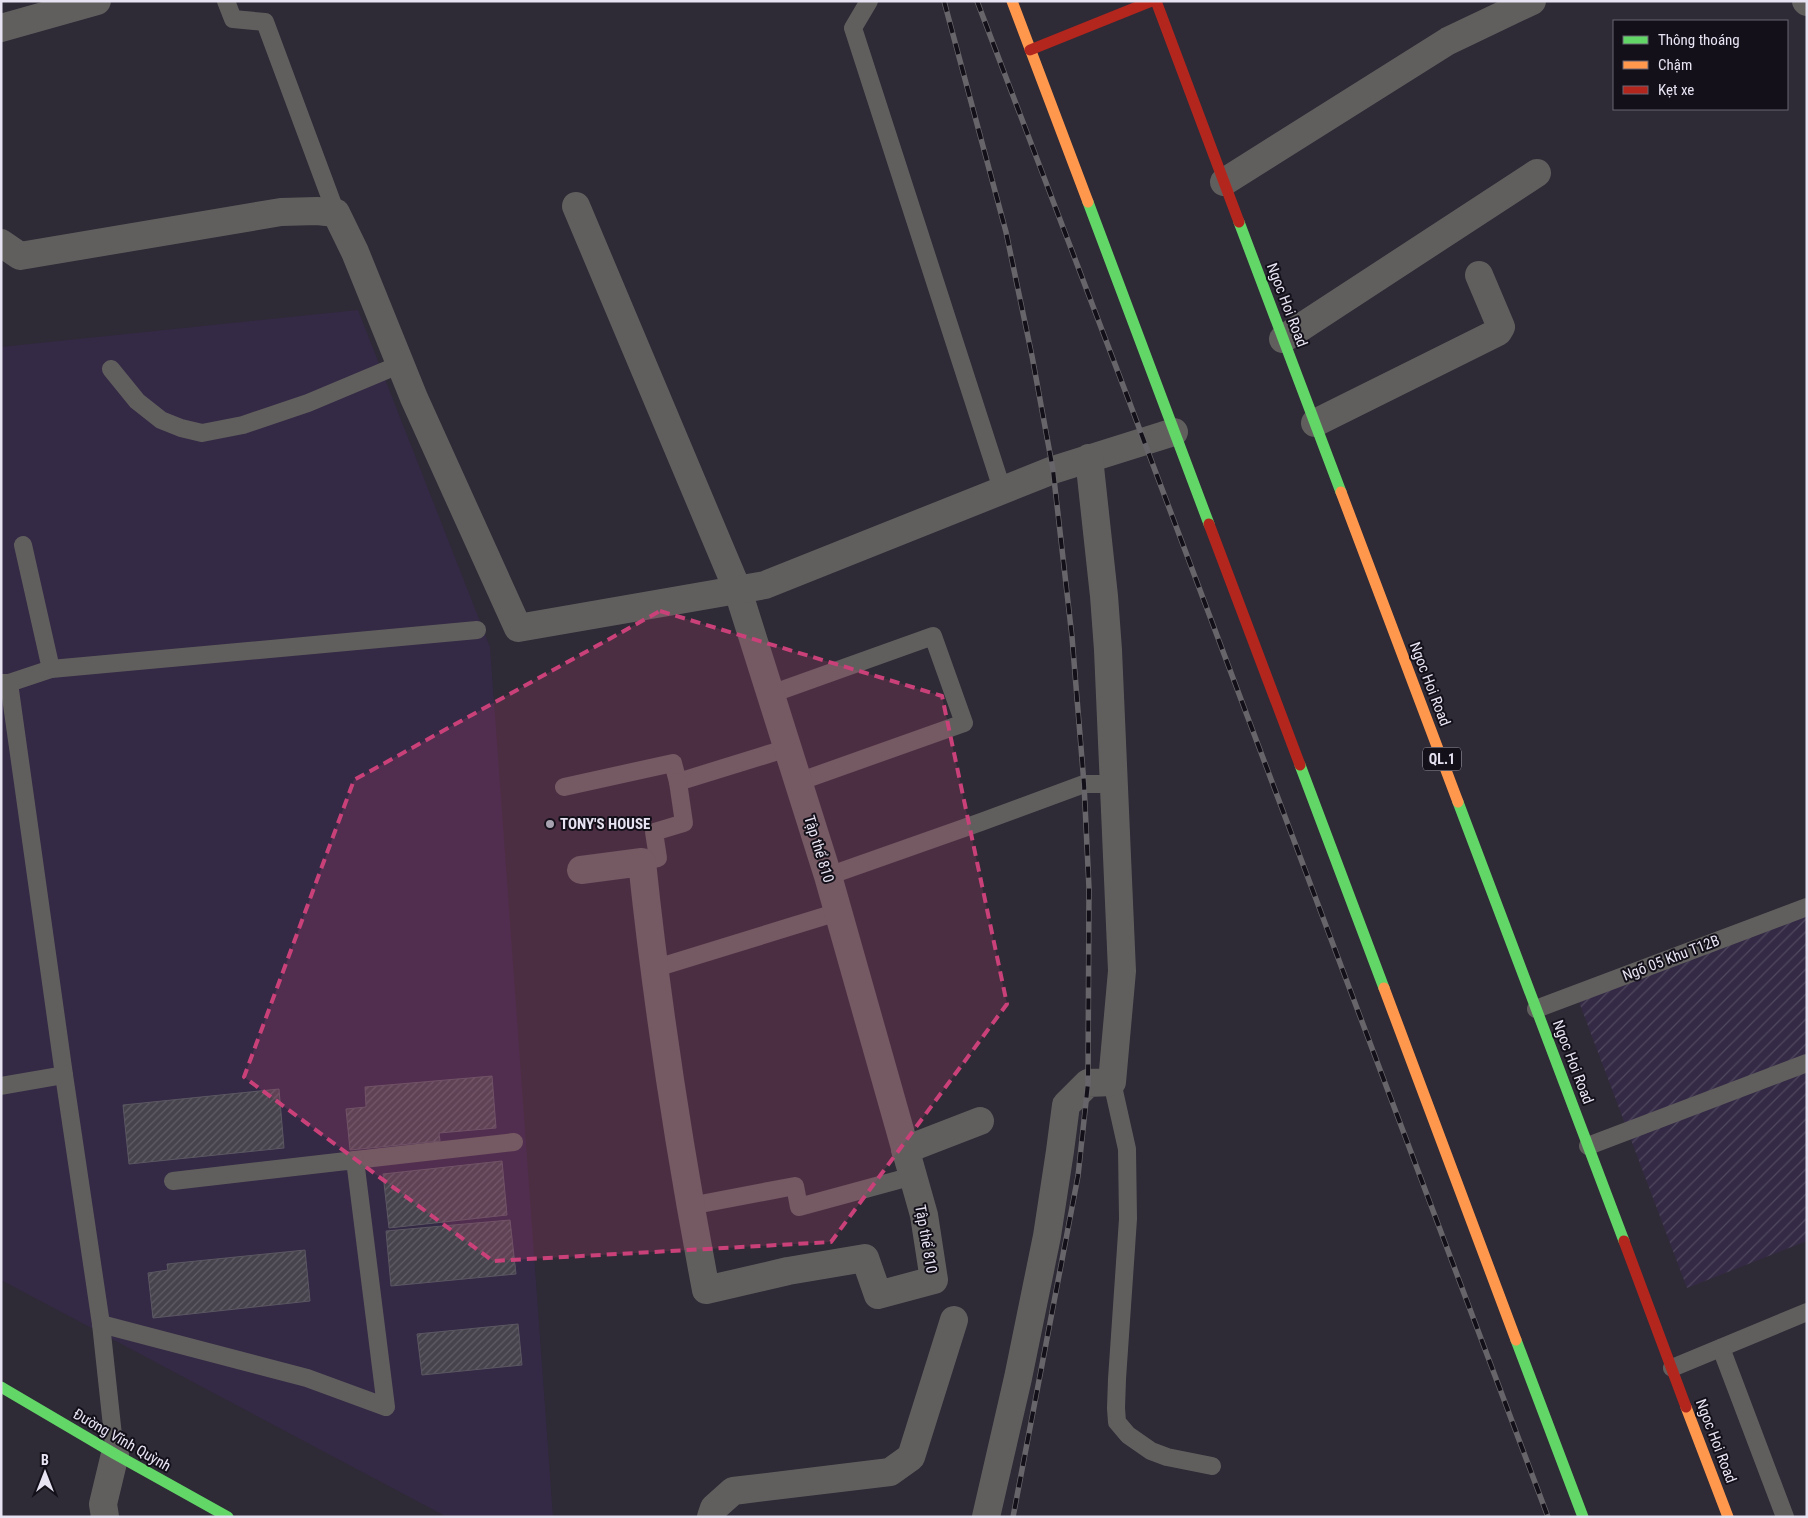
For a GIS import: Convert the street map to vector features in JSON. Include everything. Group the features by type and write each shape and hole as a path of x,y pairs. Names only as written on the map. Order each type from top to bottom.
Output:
{"main road":[{"path":"1012,1 1583,1517"},
{"path":"1030,50 1154,1"},
{"name":"Ngoc Hoi Road","path":"1154,1 1728,1517"},
{"name":"Đường Vĩnh Quỳnh","path":"1,1387 114,1454 228,1517"}],"street":[{"path":"1,28 96,1"},
{"path":"1224,182 1448,41 1532,1"},
{"path":"1283,339 1537,173"},
{"name":"Tập thể 810","path":"576,206 738,591 828,876 924,1215 934,1280 878,1295 864,1258 706,1290 690,1206 653,969 642,862"},
{"path":"1,243 20,256 281,212 317,211 336,213 355,252 414,398 518,628 765,585 1002,489 1089,458 1174,432"},
{"path":"1315,423 1498,332 1501,327 1479,275"},
{"path":"986,1517 1018,1378 1047,1236 1066,1105 1088,1083 1112,1082 1122,971 1104,605 1089,458"},
{"path":"582,870 642,862"},
{"path":"905,1150 980,1121"},
{"path":"711,1517 714,1508 733,1490 890,1472 911,1457 954,1320"},
{"path":"105,1517 103,1504 114,1454"}],"lane":[{"path":"226,1 232,19 265,22 336,213"},
{"path":"870,1 852,28 1002,489"},
{"path":"111,369 137,401 161,420 181,428 202,433 243,425 299,406 401,364"},
{"path":"23,545 51,669"},
{"path":"114,1454 101,1324 5,683 51,669 477,630"},
{"path":"770,694 933,636 964,723 798,782"},
{"path":"678,782 788,748"},
{"path":"564,787 673,763 684,823 654,832 658,858 642,862"},
{"path":"828,876 1084,784 1114,784"},
{"name":"Ngõ 05 Khu T12B","path":"1536,1008 1807,907"},
{"path":"653,969 838,912"},
{"path":"1588,1146 1807,1063"},
{"path":"1,1086 64,1075"},
{"path":"1112,1082 1127,1149 1128,1219 1117,1379 1117,1422 1128,1435 1151,1450 1168,1457 1212,1466"},
{"path":"173,1181 514,1142"},
{"path":"101,1324 307,1378 386,1407 355,1160"},
{"path":"690,1206 795,1186 799,1207 913,1176"},
{"path":"1672,1368 1807,1312"},
{"path":"1721,1348 1785,1517"}],"highlighted area":[{"path":"660,611 942,696 1007,1004 831,1242 493,1261 244,1077 354,780"}],"shaded area":[{"path":"358,310 490,647 553,1517 447,1517 1,1280 1,347"},
{"path":"1807,911 1807,1241 1687,1288 1579,1002"}],"building":[{"path":"492,1076 496,1128 439,1133 440,1141 350,1150 346,1109 366,1107 365,1087"},
{"path":"279,1089 284,1148 129,1164 123,1105"},
{"path":"502,1161 507,1215 389,1228 383,1174"},
{"path":"510,1220 516,1274 391,1286 386,1231"},
{"path":"305,1250 310,1301 153,1318 148,1273 168,1270 167,1264"},
{"path":"518,1324 522,1365 422,1375 417,1334"}],"railway":[{"path":"944,1 1006,232 1053,470 1072,637 1084,784 1089,888 1088,1083 1078,1176 1013,1517"},
{"path":"977,1 1548,1517"}],"traffic: fast":[{"path":"1088,202 1209,524"},
{"path":"1239,222 1341,492"},
{"path":"1300,765 1384,988"},
{"path":"1458,802 1624,1241"},
{"path":"1516,1340 1583,1517"},
{"path":"1,1387 228,1517"}],"traffic: slow":[{"path":"1012,1 1088,202"},
{"path":"1341,492 1458,802"},
{"path":"1384,988 1516,1340"},
{"path":"1686,1407 1728,1517"}],"traffic: jam":[{"path":"1030,50 1152,1"},
{"path":"1156,1 1239,222"},
{"path":"1209,524 1300,765"},
{"path":"1624,1241 1686,1407"}],"place":[{"name":"TONY'S HOUSE","path":"550,824"}]}
